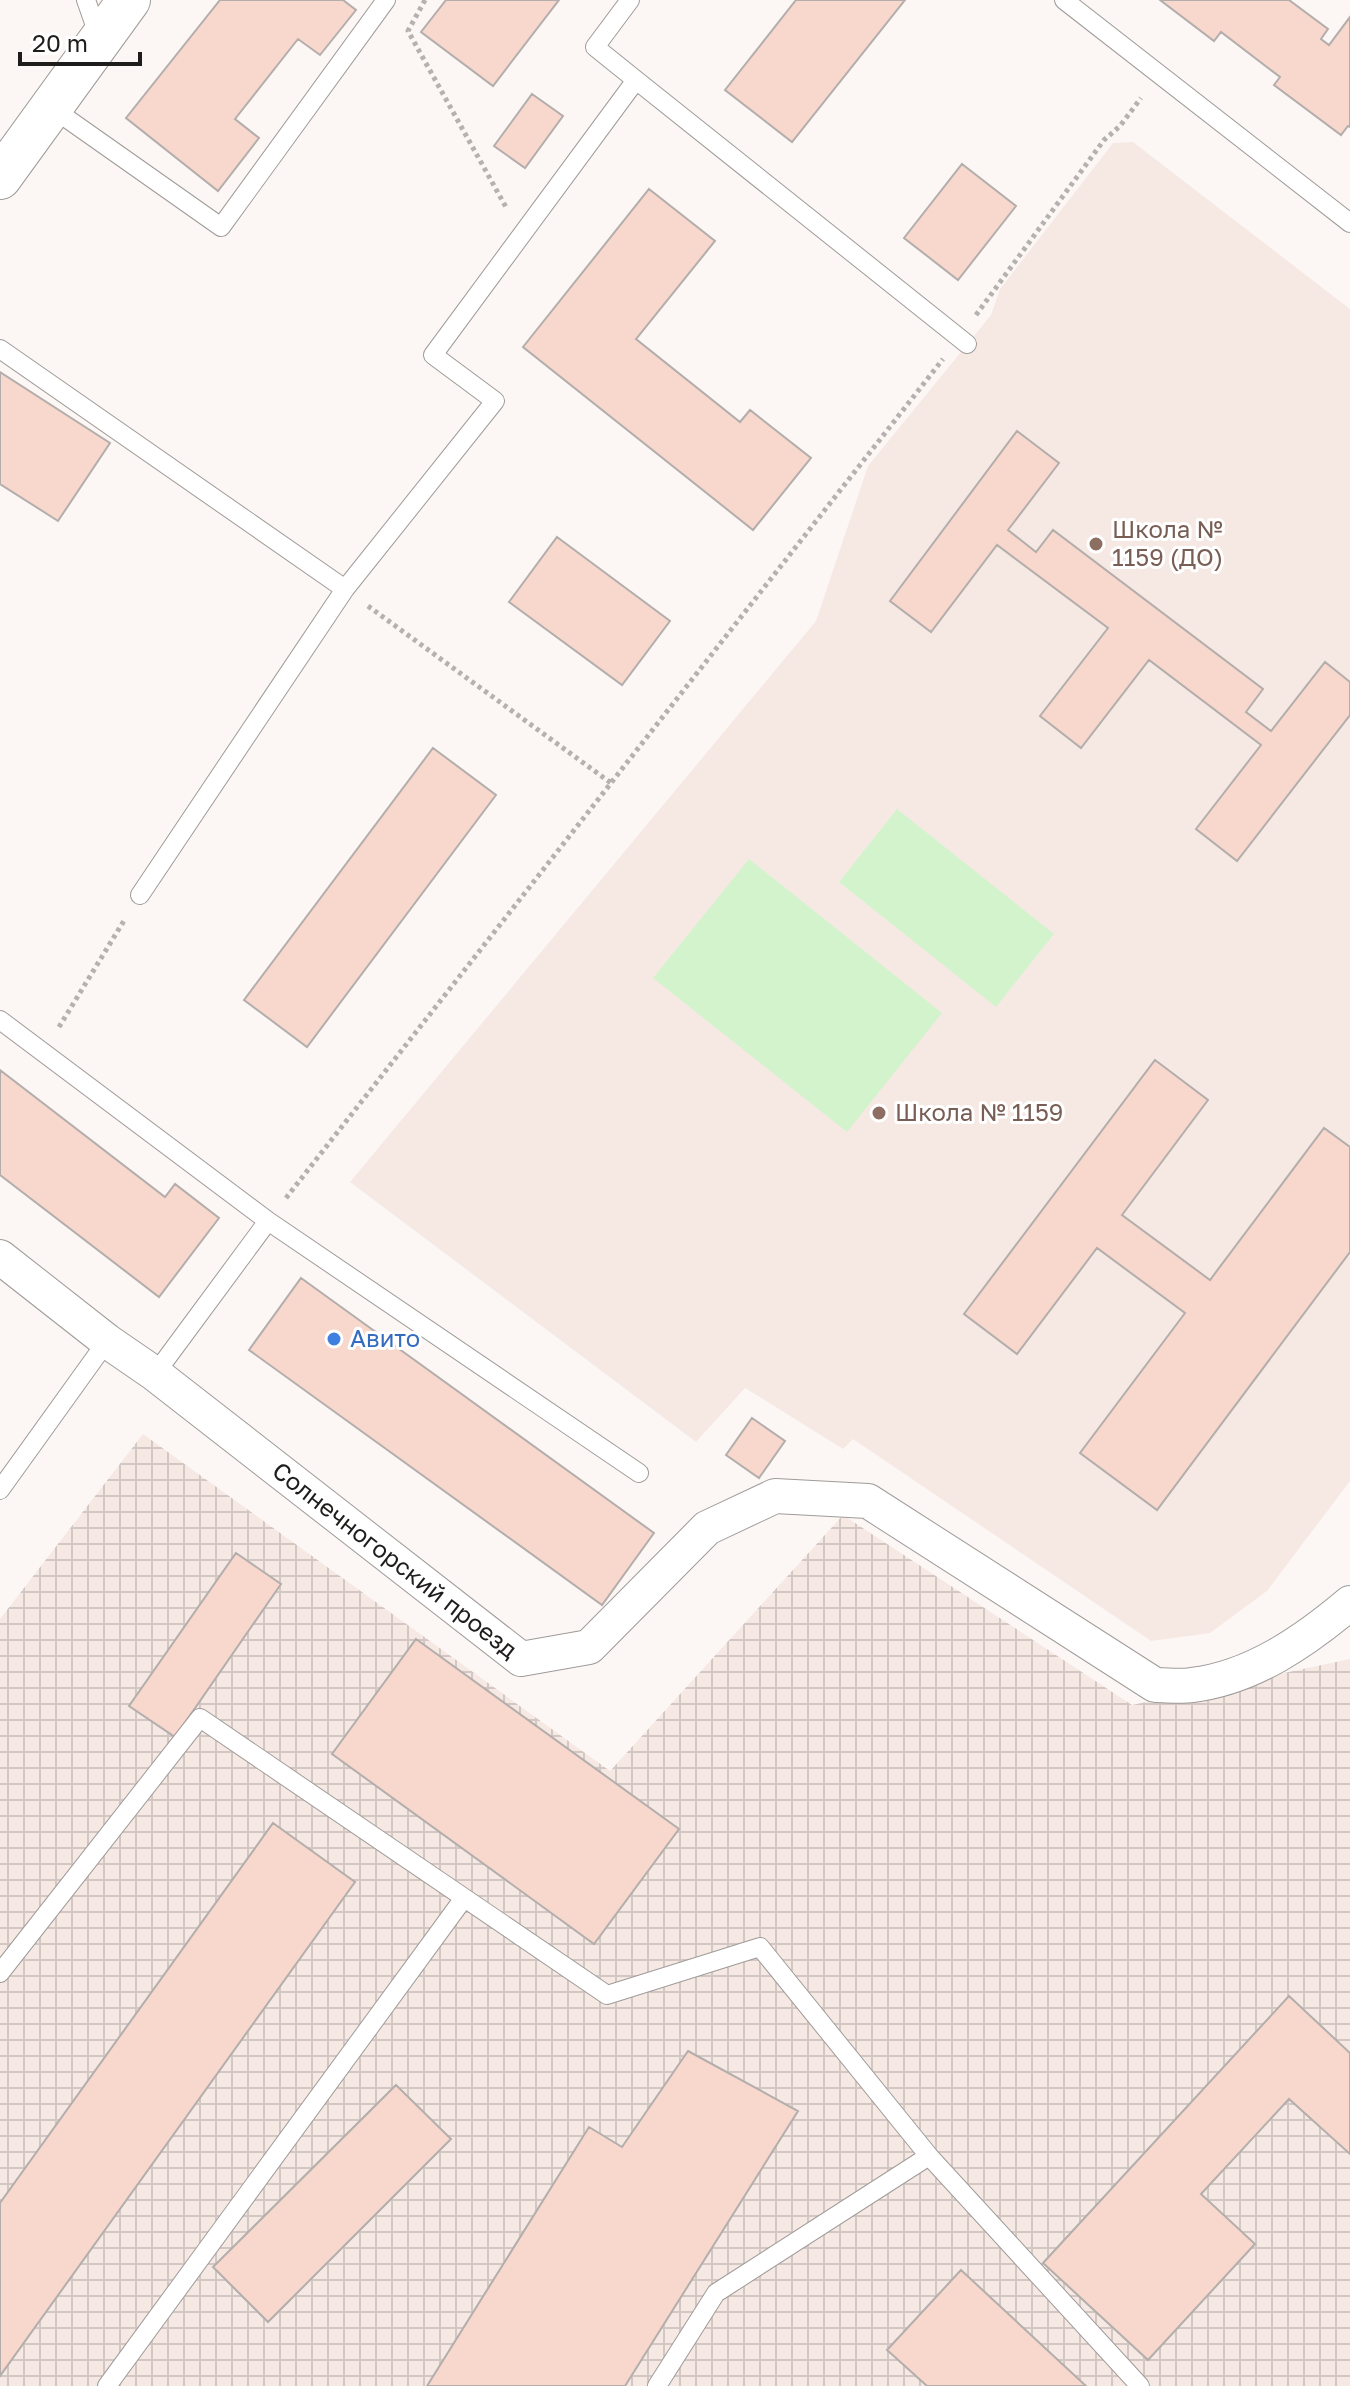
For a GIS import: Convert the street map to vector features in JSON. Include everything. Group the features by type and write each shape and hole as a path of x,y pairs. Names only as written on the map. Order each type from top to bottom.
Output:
{"street":[{"path":"0,178 129,0"},
{"name":"Солнечногорский проезд","path":"0,1257 521,1659 589,1647 707,1528 775,1496 868,1501 1155,1685 1192,1685 1244,1673 1313,1635 1350,1603"}],"lane":[{"path":"86,0 100,39"},
{"path":"52,108 221,227 386,0"},
{"path":"630,0 595,47 963,341"},
{"path":"1064,0 1350,223"},
{"path":"140,895 345,589 495,401 433,355 636,80"},
{"path":"0,349 345,589"},
{"path":"0,1020 268,1221 639,1473"},
{"path":"155,1374 268,1221"},
{"path":"0,1490 107,1341"},
{"path":"0,1973 200,1718 607,1995 760,1947 929,2156 1140,2386"},
{"path":"107,2386 464,1898"},
{"path":"657,2386 716,2293 929,2156"}],"path":[{"path":"425,0 408,31 521,234"},
{"path":"268,1221 963,341 1104,140 1120,126 1158,75"},
{"path":"345,589 611,783"},
{"path":"43,1052 140,895"}],"shaded area":[{"name":"Школа № 1159","path":"1133,142 1350,309 1350,1481 1267,1591 1210,1633 1151,1641 853,1439 843,1449 745,1388 696,1442 350,1182 816,621 868,466 991,315 1000,289 1113,143"},
{"path":"143,1434 610,1771 843,1515 1132,1705 1350,1659 1350,2386 0,2386 0,1619"}],"green space":[{"path":"897,809 1054,934 996,1007 839,882"},
{"path":"749,859 942,1013 847,1132 653,978"}],"building":[{"path":"220,0 343,0 356,10 320,55 298,39 235,119 259,138 218,191 126,118"},
{"path":"446,0 559,0 493,86 421,32"},
{"path":"796,0 905,0 792,142 725,90"},
{"path":"1160,0 1289,0 1328,29 1321,39 1329,45 1350,17 1350,127 1341,135 1274,85 1280,77 1221,32 1214,41"},
{"path":"532,94 563,116 525,168 494,146"},
{"path":"962,164 1016,206 958,280 904,238"},
{"path":"649,189 715,241 636,339 740,422 750,410 811,458 753,530 523,347"},
{"path":"0,372 110,443 58,521 0,484"},
{"path":"1017,431 1059,463 1008,530 1036,552 1053,530 1263,689 1246,712 1271,731 1325,662 1350,682 1350,715 1237,861 1196,829 1261,745 1149,660 1081,748 1040,716 1108,628 997,545 931,632 890,601"},
{"path":"557,537 670,621 622,685 509,602"},
{"path":"433,748 496,795 307,1047 244,1000"},
{"path":"1155,1060 1208,1100 1122,1215 1210,1280 1324,1128 1350,1147 1350,1252 1157,1510 1080,1453 1185,1313 1097,1248 1017,1354 964,1314"},
{"path":"0,1070 165,1197 175,1184 219,1218 159,1297 0,1175"},
{"path":"301,1278 654,1533 602,1605 249,1350"},
{"path":"752,1418 785,1441 759,1478 726,1455"},
{"path":"236,1553 281,1584 175,1737 129,1706"},
{"path":"416,1639 679,1829 594,1944 332,1754"},
{"path":"273,1823 355,1882 0,2376 0,2203"},
{"path":"1289,1996 1350,2053 1350,2154 1289,2099 1201,2194 1255,2244 1148,2360 1043,2263"},
{"path":"688,2051 798,2111 625,2386 427,2386 589,2127 622,2147"},
{"path":"396,2085 451,2139 268,2322 213,2267"},
{"path":"961,2270 1086,2386 927,2386 887,2350"}],"place":[{"name":"Школа № 1159 (ДО)","path":"1096,544"},
{"name":"Школа № 1159","path":"879,1113"},
{"name":"Авито","path":"334,1339"}]}
